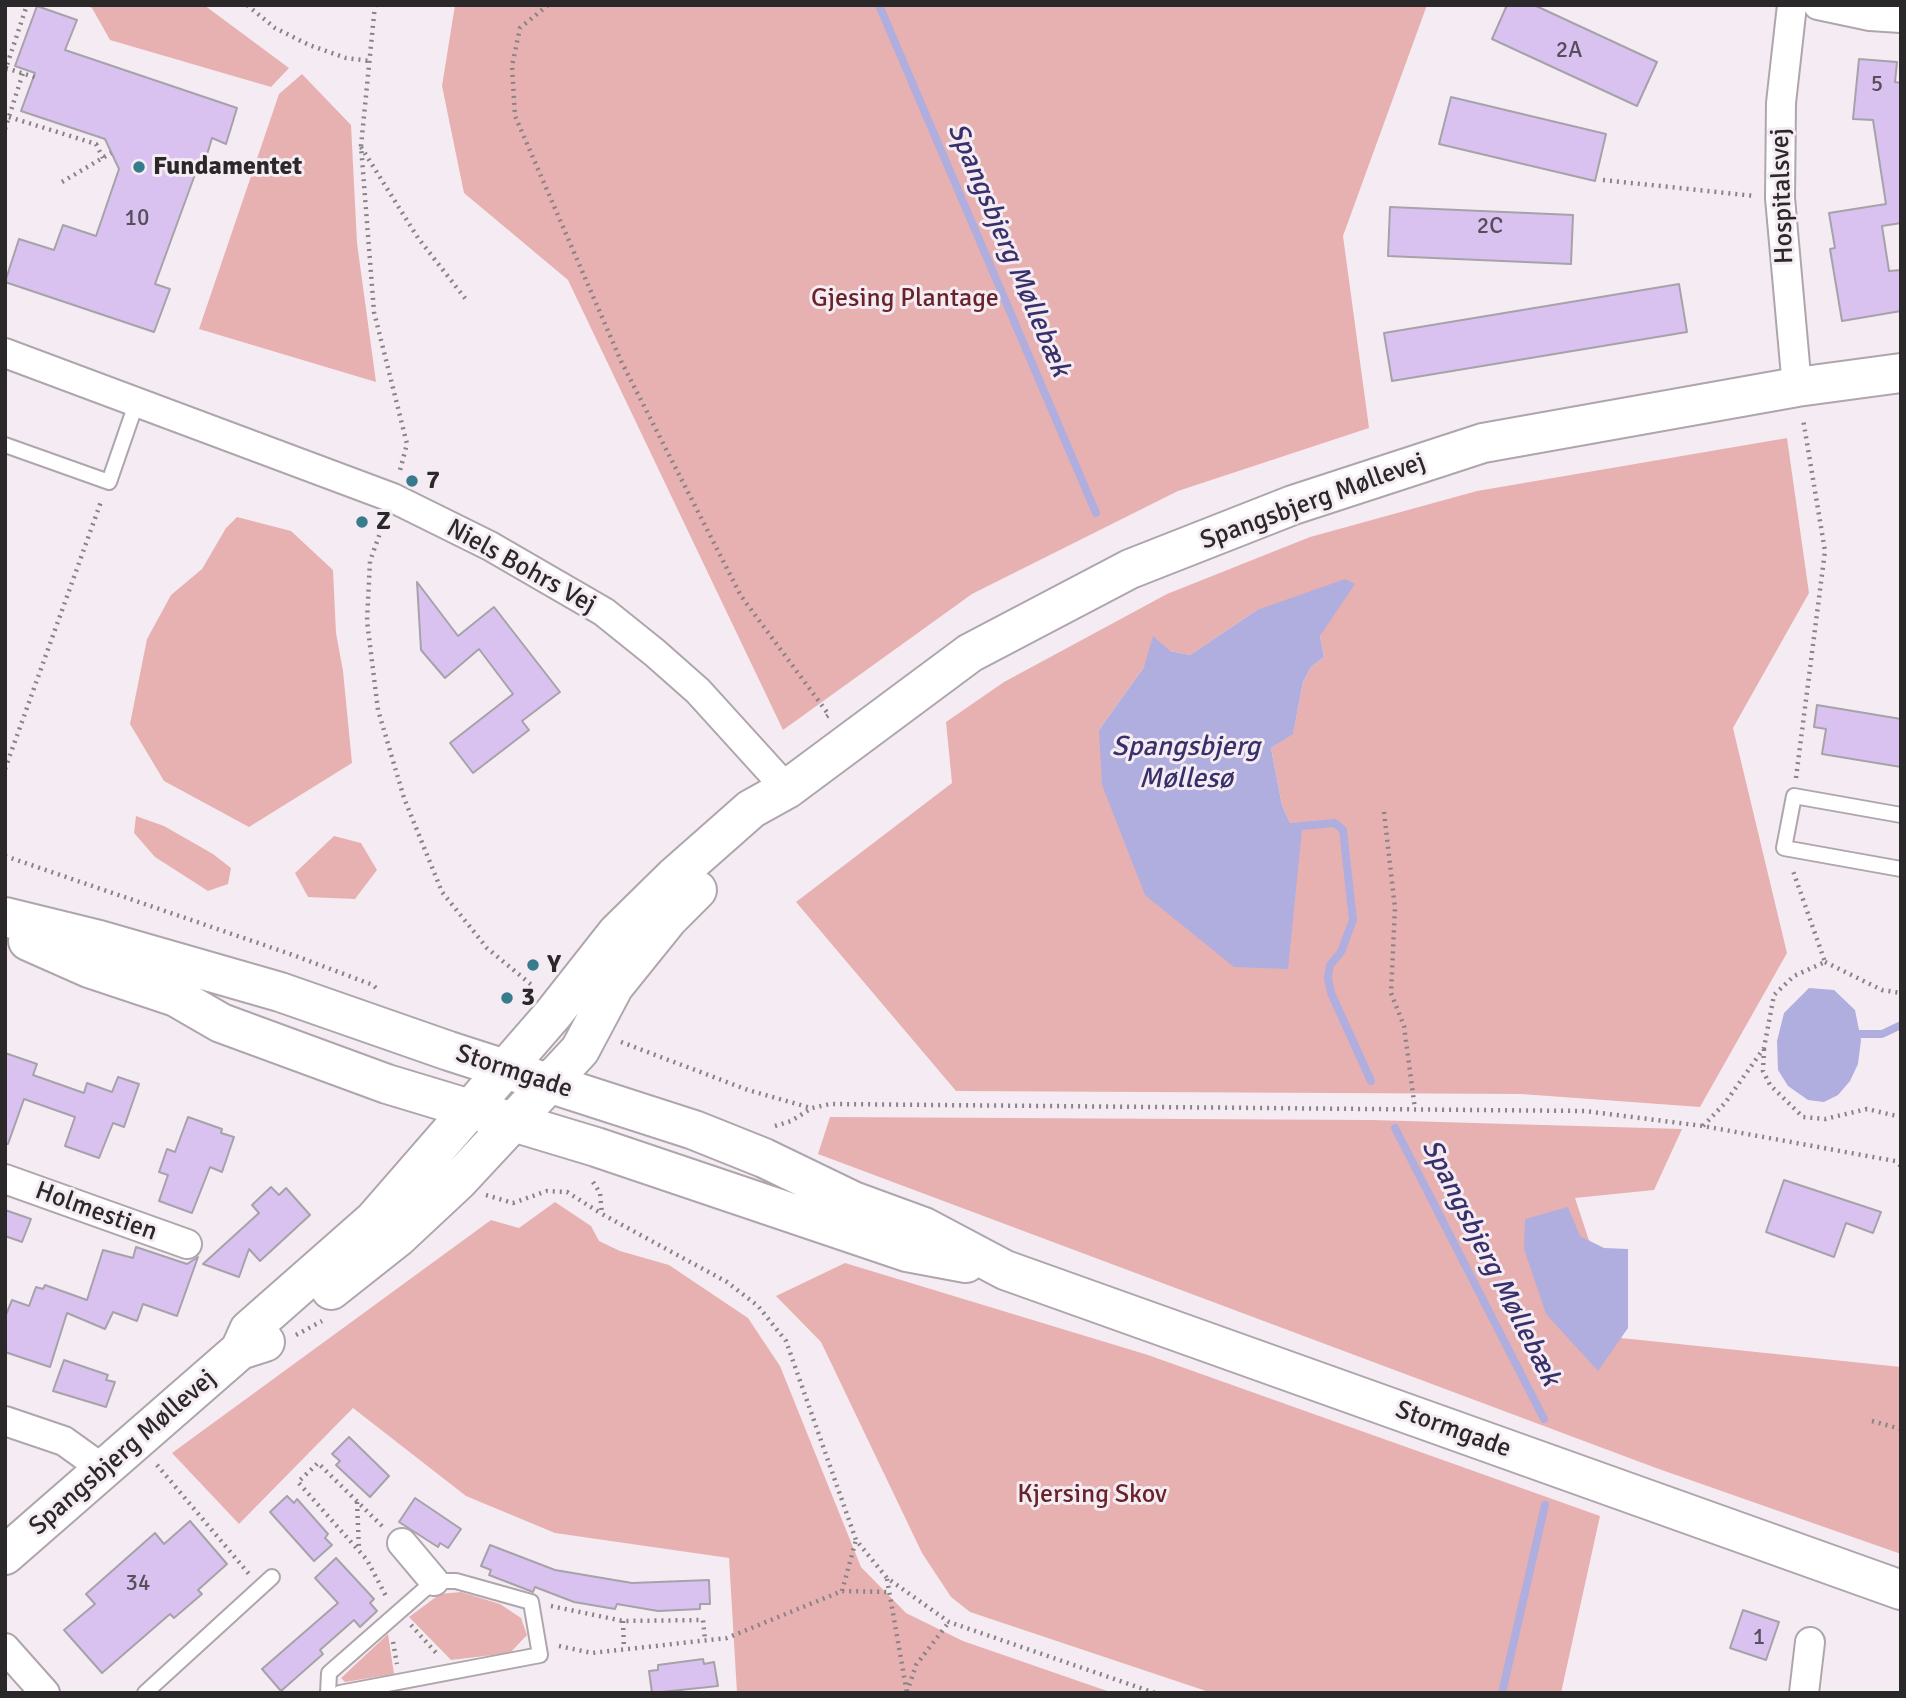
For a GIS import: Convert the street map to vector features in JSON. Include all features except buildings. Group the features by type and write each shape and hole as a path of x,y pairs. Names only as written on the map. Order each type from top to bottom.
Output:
{"street":[{"name":"Hospitalsvej","path":"1792,5 1781,103 1780,198 1797,387"},
{"path":"1818,5 1870,16 1901,18"},
{"name":"Niels Bohrs Vej","path":"5,353 393,498 490,545 604,612 698,691 787,789"},
{"name":"Spangsbjerg Møllevej","path":"5,1555 240,1350 249,1330 374,1220 489,1088 617,933 674,877 751,809 787,789 970,653 1130,569 1293,505 1483,443 1797,387 1901,373"},
{"name":"Spangsbjerg Møllevej","path":"240,1350 264,1343 398,1237 458,1181 580,1050 614,986 668,919 766,822 787,789"},
{"name":"Stormgade","path":"5,917 281,992 489,1088 907,1252 1005,1270"},
{"path":"5,930 89,968 176,998 230,1000 489,1088 512,1102 530,1103"},
{"name":"Stormgade","path":"530,1103 694,1130 764,1158 870,1207 924,1227 1005,1270 1901,1590"},
{"name":"Holmestien","path":"5,1179 187,1244"},
{"path":"5,1421 64,1441 103,1469"},
{"path":"401,1544 434,1581"},
{"path":"1804,1693 1810,1642"},
{"path":"5,1648 46,1693"}],"lane":[{"path":"5,445 108,482 137,401"},
{"path":"1901,815 1794,796 1784,848 1901,869"},
{"path":"145,1693 272,1577"},
{"path":"328,1693 329,1673 393,1614 434,1581 456,1581 531,1602 540,1655 340,1693"}],"path":[{"path":"27,5 6,70 37,78"},
{"path":"247,5 275,28 309,45 346,58 370,61"},
{"path":"548,5 520,28 512,66 515,116 621,361 741,596 829,715"},
{"path":"5,129 23,74"},
{"path":"9,117 96,144 103,158"},
{"path":"361,146 418,238 468,302"},
{"path":"62,182 111,153"},
{"path":"1602,180 1780,198"},
{"path":"1794,796 1825,551 1797,387"},
{"path":"5,769 108,482"},
{"path":"1384,812 1395,908 1391,993 1404,1026 1415,1109"},
{"path":"1784,848 1825,962 1882,990 1901,993"},
{"path":"1825,962 1794,976 1774,995 1764,1048 1763,1071 1770,1085 1803,1117 1825,1119 1867,1109 1901,1117"},
{"path":"590,1031 748,1090 812,1108 830,1104 1586,1111 1703,1126 1895,1161 1901,1166"},
{"path":"1703,1126 1726,1103 1764,1048"},
{"path":"588,1172 600,1193 602,1214 727,1282 758,1306 786,1341 856,1540 887,1578 949,1622 1155,1693"},
{"path":"1872,1421 1901,1429"},
{"path":"136,1441 261,1588"},
{"path":"401,1544 318,1463 298,1482 359,1551 393,1614 453,1671"},
{"path":"356,1502 359,1551"},
{"path":"842,1591 856,1540"},
{"path":"887,1578 907,1693"},
{"path":"538,1641 592,1653 727,1638 775,1621 842,1591 889,1592"},
{"path":"564,1608 623,1621 703,1620 705,1640"},
{"path":"393,1614 400,1681"},
{"path":"623,1621 624,1649"},
{"path":"907,1693 916,1665 949,1622"}],"green space":[{"path":"86,5 204,5 289,68 271,87 110,40 92,8"},
{"name":"Gjesing Plantage","path":"455,5 1427,5 1343,236 1369,428 1178,491 972,594 783,730 568,280 464,193 442,86"},
{"path":"302,74 351,125 357,243 376,382 199,329 279,94"},
{"path":"1787,438 1809,593 1733,728 1787,953 1700,1107 1521,1094 956,1091 796,902 952,783 946,722 1004,682 1167,594 1310,537 1477,491","holes":["1257,610 1328,622 1320,636 1324,657 1311,667 1303,682 1293,733 1271,748 1282,805 1290,823 1099,730 1144,667 1170,651 1190,655"]},
{"path":"237,517 291,531 333,570 336,633 343,671 352,763 249,827 164,781 130,724 147,639 171,595 202,569 226,528"},
{"path":"136,816 164,826 213,854 231,868 228,884 208,891 155,857 134,833"},
{"path":"334,836 361,843 377,870 355,899 308,897 295,873"},
{"path":"830,1117 1372,1120 1682,1129 1654,1190 1575,1198 1621,1338 1901,1367 1901,1554 1656,1468 818,1154"},
{"path":"555,1202 591,1226 599,1241 620,1251 669,1265 748,1318 780,1366 861,1567 906,1613 963,1641 1113,1693 737,1693 729,1558 555,1533 466,1496 353,1408 239,1524 172,1453 491,1220 519,1228"},
{"name":"Kjersing Skov","path":"845,1263 1148,1355 1600,1516 1561,1693 1212,1693 970,1612 951,1597 922,1553 821,1342 776,1296"},
{"path":"461,1592 500,1604 521,1618 527,1635 510,1653 451,1660 409,1617 440,1594"},
{"path":"388,1634 394,1674 345,1682 341,1678"}],"water":[{"name":"Spangsbjerg Møllesø","path":"1345,579 1355,584 1320,636 1324,657 1311,667 1303,682 1293,734 1271,748 1282,805 1290,823 1302,829 1288,969 1234,967 1145,895 1102,785 1099,730 1144,667 1153,636 1170,651 1190,655 1257,610"},
{"path":"1809,988 1834,990 1855,1010 1861,1040 1858,1064 1850,1081 1838,1095 1824,1102 1808,1100 1788,1086 1778,1070 1777,1041 1784,1013"},
{"path":"1568,1207 1580,1236 1604,1248 1628,1249 1628,1328 1598,1371 1546,1314 1524,1249 1525,1219"}],"waterway":[{"name":"Spangsbjerg Møllebæk","path":"879,5 1096,513"},
{"name":"Spangsbjerg Møllebæk","path":"1291,827 1335,823 1343,830 1353,920 1341,952 1330,965 1328,978 1331,993 1371,1081"},
{"path":"1860,1034 1882,1034 1901,1025"},
{"name":"Spangsbjerg Møllebæk","path":"1395,1128 1544,1419"},
{"name":"Spangsbjerg Møllebæk","path":"1502,1693 1545,1505"}],"place":[{"name":"Fundamentet","path":"139,167"},
{"name":"7","path":"412,481"},
{"name":"Z","path":"362,522"},
{"name":"Y","path":"533,965"},
{"name":"3","path":"507,998"}]}
